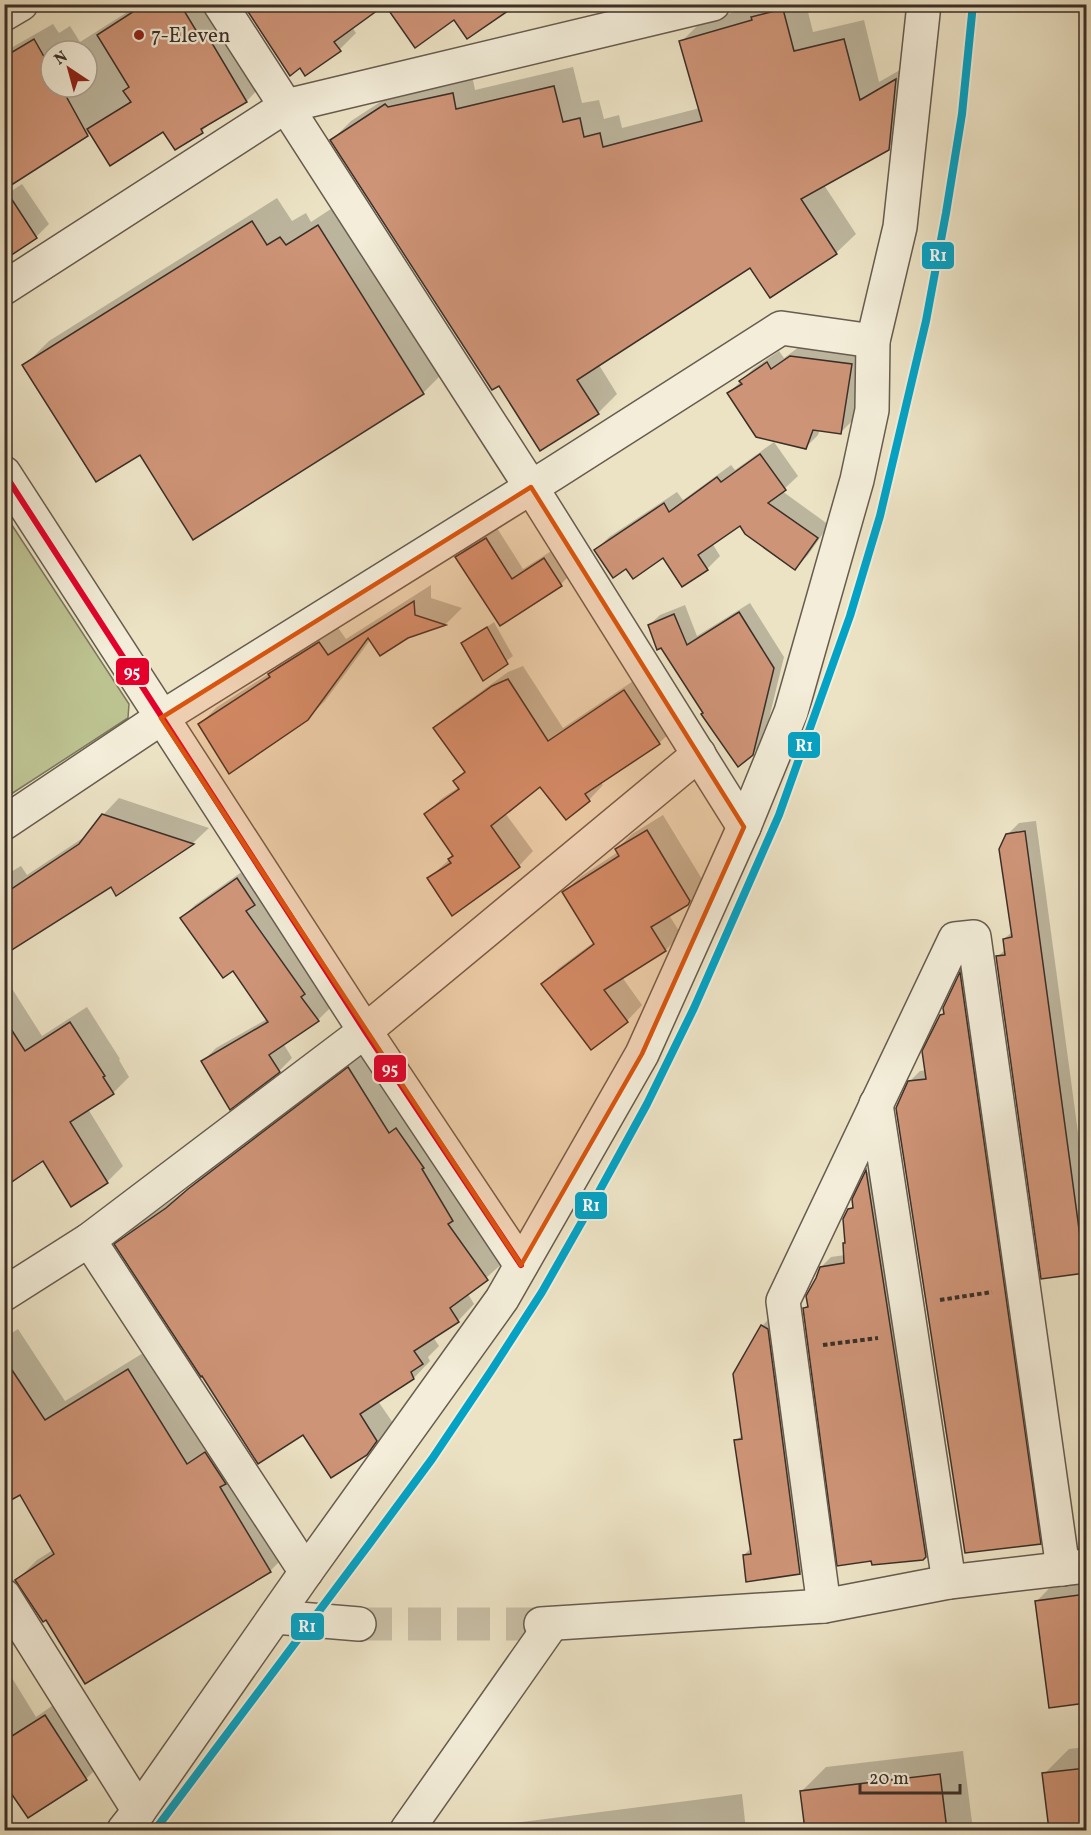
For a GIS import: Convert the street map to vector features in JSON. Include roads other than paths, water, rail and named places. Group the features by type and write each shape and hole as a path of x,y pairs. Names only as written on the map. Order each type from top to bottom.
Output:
{"street":[{"path":"4,14 21,4"},
{"path":"220,4 531,487 744,827"},
{"path":"4,288 286,106 713,4"},
{"path":"4,1596 15,1635 131,1821 502,1299 642,1054 744,827 791,712 857,480 872,410 873,341 900,227 924,4"},
{"path":"4,823 161,718 781,328 873,341"},
{"path":"4,473 365,1031 521,1265"},
{"path":"4,1294 89,1240 365,1031 699,754"},
{"path":"407,1830 546,1624 824,1606 949,1582 1075,1568 1024,1287 974,937 955,939 783,1301 824,1606"},
{"path":"876,1104 949,1582"},
{"path":"89,1240 306,1572"},
{"path":"275,1617 359,1624"}],"tunnel":[{"path":"359,1624 541,1624"}],"place":[{"name":"7-Eleven","path":"139,35"}]}
